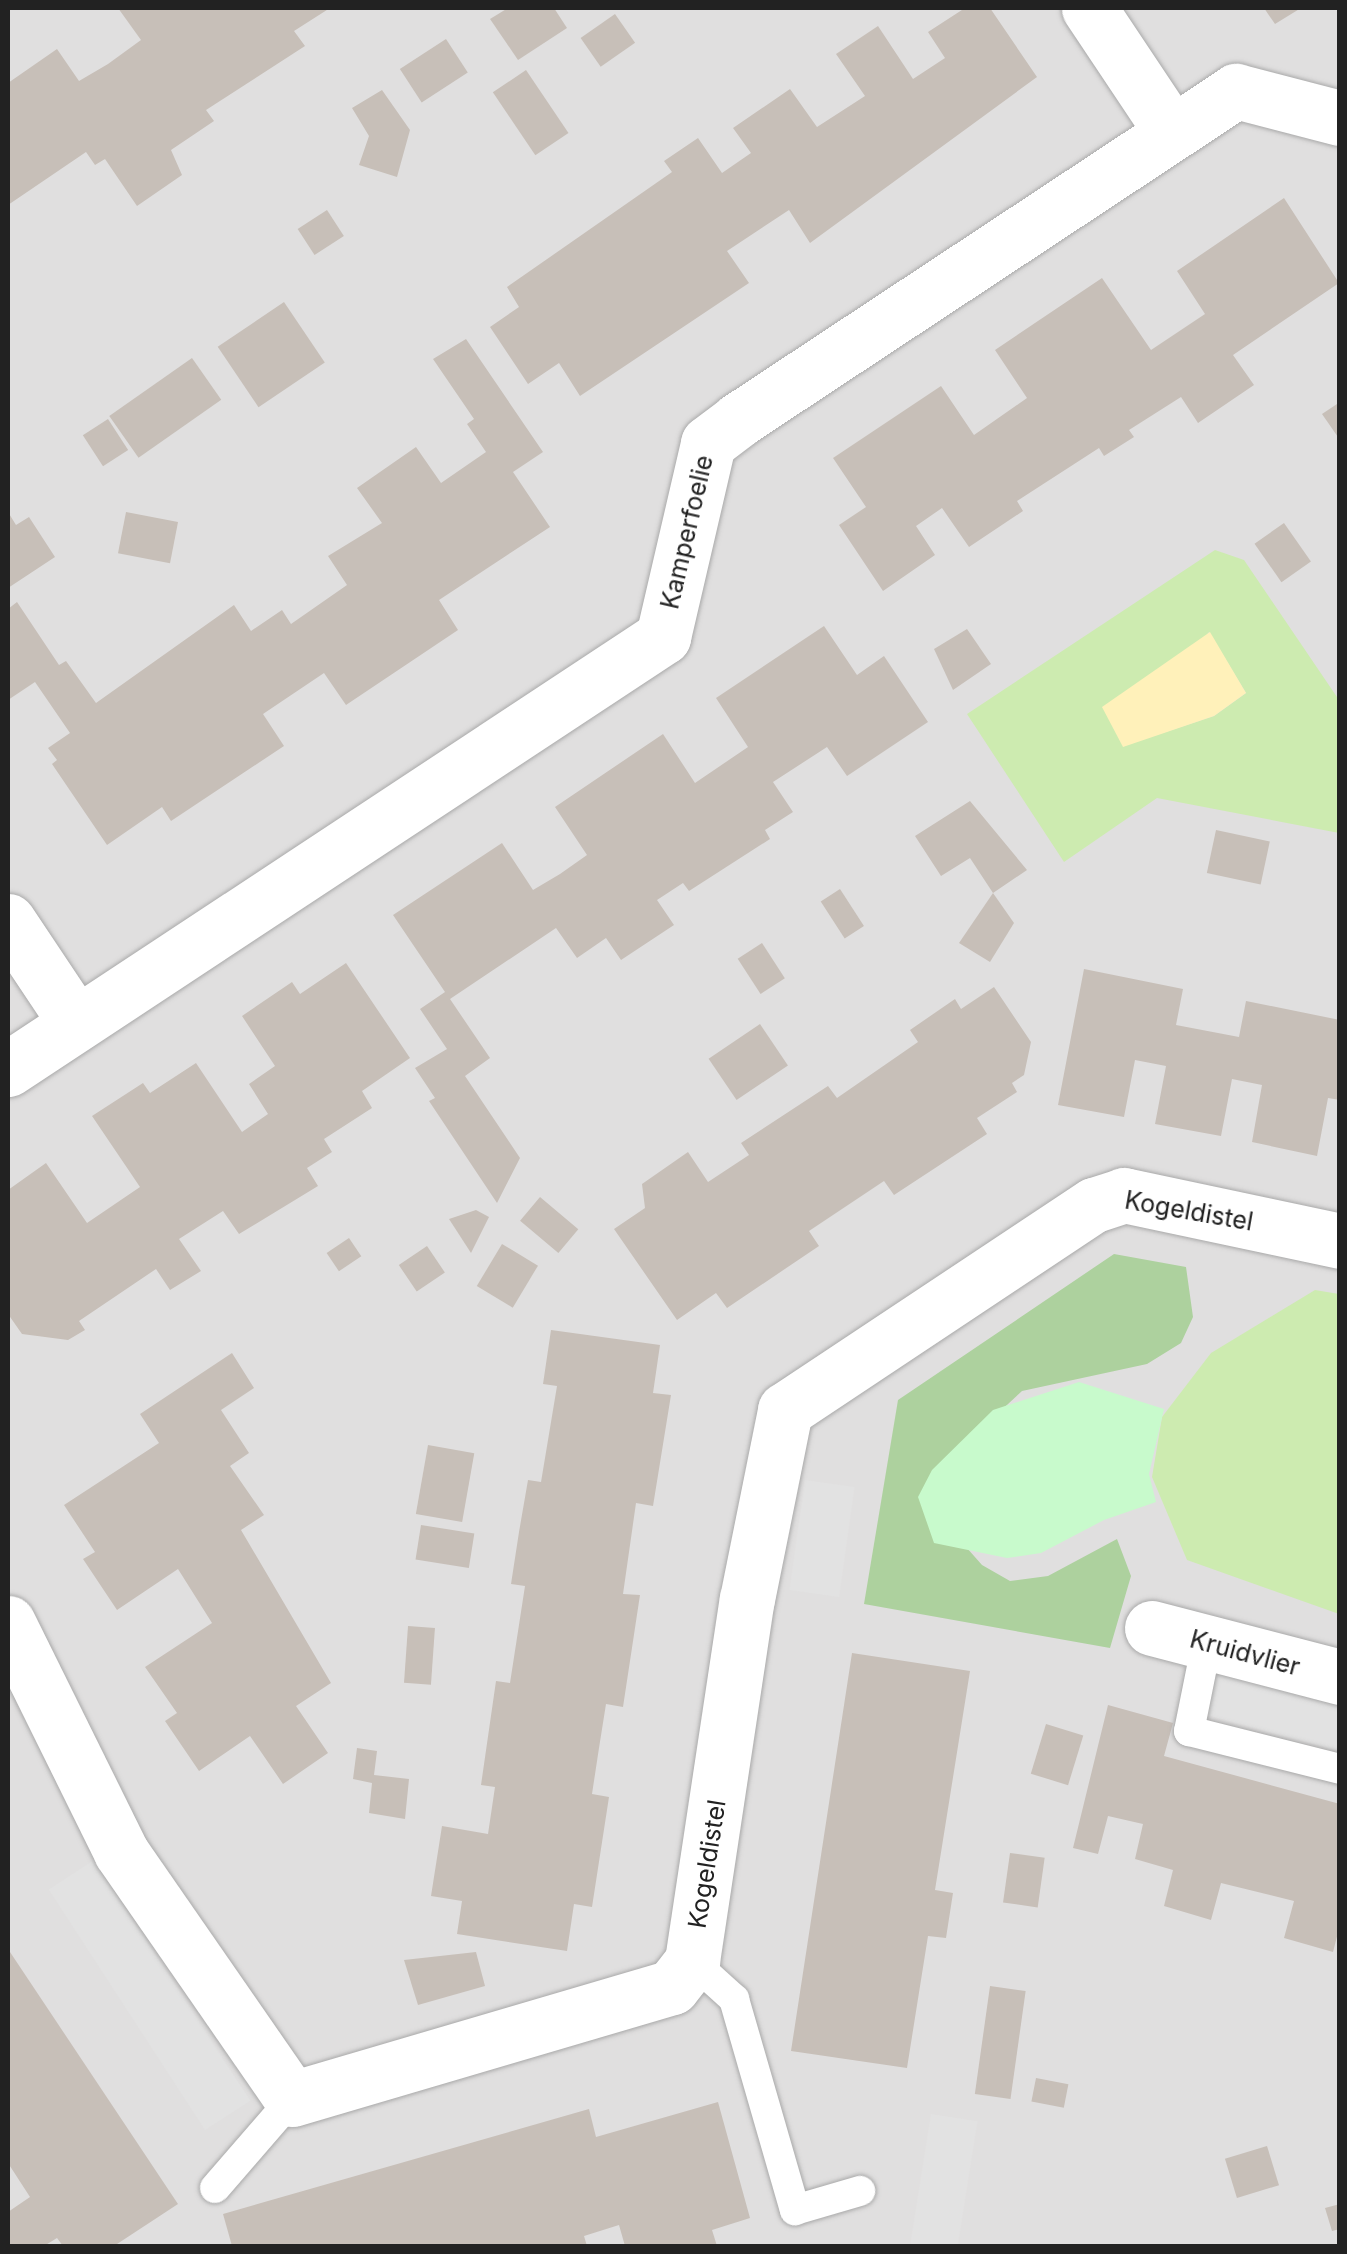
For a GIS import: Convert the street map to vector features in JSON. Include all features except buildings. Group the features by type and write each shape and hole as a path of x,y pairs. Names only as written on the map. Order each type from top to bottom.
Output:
{"street":[{"path":"1089,8 1171,131"},
{"name":"Kamperfoelie","path":"8,1069 663,636 708,444 1236,90 1340,118"},
{"path":"8,921 76,1023"},
{"name":"Kogeldistel","path":"292,2099 672,1987 692,1960 747,1599 785,1410 1094,1205 1124,1195 1340,1241"},
{"path":"8,1623 122,1852 292,2099"},
{"name":"Kruidvlier","path":"1152,1628 1340,1677"}],"lane":[{"path":"1206,1642 1189,1732 1340,1769"},
{"path":"692,1960 734,1999 795,2210 860,2191"},
{"path":"215,2188 292,2099"}],"shaded area":[{"path":"8,8 1339,8 1339,2246 8,2246"},
{"path":"805,1480 855,1487 839,1597 790,1590"},
{"path":"1220,1665 1339,1696 1339,1751 1203,1714"},
{"path":"94,1860 250,2101 205,2130 49,1889"},
{"path":"931,2114 977,2121 958,2246 910,2245"}],"green space":[{"path":"1215,550 1244,560 1339,700 1339,833 1157,798 1064,862 967,714","holes":["1209,632 1246,693 1214,716 1123,746"]},
{"path":"1114,1254 1186,1267 1193,1317 1181,1343 1147,1364 1022,1391 954,1454 951,1530 982,1565 1010,1581 1048,1576 1117,1539 1131,1576 1110,1648 864,1604 898,1400"},
{"path":"1315,1290 1339,1294 1339,1614 1187,1560 1152,1477 1162,1417 1211,1353"},
{"path":"1079,1382 1164,1409 1149,1474 1156,1502 1104,1520 1041,1553 1007,1558 934,1543 918,1497 932,1470 993,1410"}],"sand":[{"path":"1210,632 1246,693 1214,716 1123,747 1102,707"}]}
